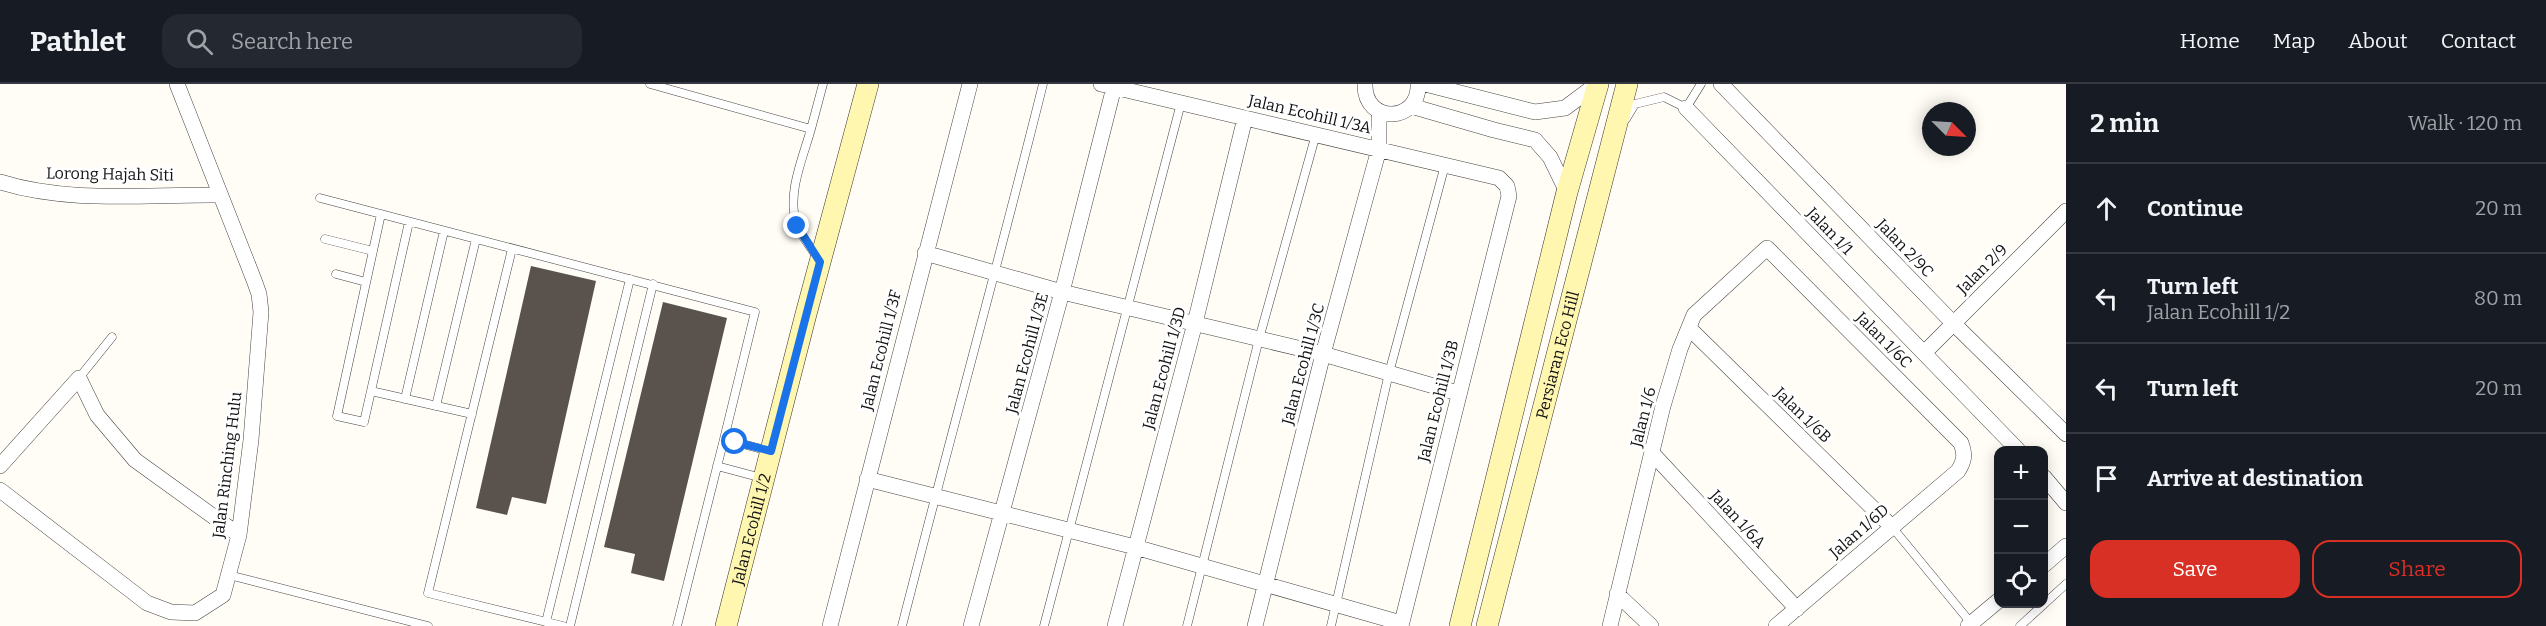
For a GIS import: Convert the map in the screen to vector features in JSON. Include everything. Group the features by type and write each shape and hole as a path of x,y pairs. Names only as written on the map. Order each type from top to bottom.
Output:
{"street":[{"name":"Jalan Rinching Hulu","path":"0,490 147,603 171,612 195,613 223,595 239,535 251,440 261,312 259,294 254,280 177,84"},
{"name":"Jalan Ecohill 1/2","path":"726,626 868,84"},
{"name":"Jalan Ecohill 1/3F","path":"830,626 924,253 970,84"},
{"path":"1365,84 1368,100 1379,112 1396,114 1412,106 1416,99 1418,84"},
{"path":"1425,84 1535,112 1565,108 1598,84"},
{"path":"1460,626 1567,192 1598,84"},
{"name":"Persiaran Eco Hill","path":"1487,626 1627,84"},
{"name":"Jalan 2/9C","path":"1721,84 1953,323 2066,434"},
{"name":"Jalan Ecohill 1/3A","path":"1107,86 1499,178 1508,186"},
{"name":"Jalan Ecohill 1/3E","path":"971,626 1062,292 1107,86"},
{"path":"1412,106 1535,140 1550,157 1567,192"},
{"name":"Jalan 1/1","path":"1686,108 2014,446"},
{"name":"Jalan Ecohill 1/3C","path":"1255,626 1323,354 1379,149 1379,112"},
{"name":"Jalan Ecohill 1/3D","path":"1115,626 1195,323 1245,118"},
{"name":"Lorong Hajah Siti","path":"0,182 40,191 88,195 219,195"},
{"name":"Jalan Ecohill 1/3B","path":"1401,625 1509,196 1508,186"},
{"name":"Jalan 2/9","path":"1924,353 2065,214"},
{"name":"Jalan 1/6","path":"1610,626 1670,383 1694,315 1767,248"},
{"name":"Jalan 1/6C","path":"1767,248 1961,443 1965,453 1964,462"},
{"path":"924,253 1062,292 1323,354 1458,393"},
{"name":"Jalan 1/6B","path":"1689,328 1892,527"},
{"path":"0,466 73,383 97,416 135,460 239,535"},
{"name":"Jalan 1/6A","path":"1652,453 1797,609"},
{"name":"Jalan 1/6D","path":"1776,626 1958,471 1964,462"},
{"path":"867,479 1135,548 1336,604 1401,625"},
{"path":"2048,483 2066,503"},
{"path":"2048,561 2066,546"},
{"path":"1617,594 1651,626"},
{"path":"1970,625 1994,604"}],"lane":[{"path":"650,84 811,129"},
{"path":"820,262 797,226 794,207 797,183 823,84"},
{"path":"902,626 996,274 1043,84"},
{"path":"1686,108 1701,84"},
{"name":"Jalan 1/1","path":"1612,144 1635,104 1664,97 1686,108"},
{"path":"1044,626 1181,103"},
{"path":"1187,626 1259,339 1316,134"},
{"path":"1331,626 1389,373 1445,165"},
{"path":"320,198 755,312 677,626"},
{"path":"381,214 337,416 364,422 410,222"},
{"path":"405,399 444,231"},
{"path":"325,239 373,251"},
{"path":"436,406 476,239"},
{"path":"512,249 428,593 563,626"},
{"path":"336,274 366,282"},
{"path":"546,622 630,279"},
{"path":"570,626 653,284"},
{"path":"73,383 112,336"},
{"path":"371,390 472,414"},
{"path":"724,439 771,451"},
{"path":"717,466 764,478"},
{"path":"1892,527 1970,625"},
{"path":"229,575 428,626"},
{"path":"2020,626 2066,584"}],"building":[{"path":"531,266 596,281 546,504 512,497 507,515 476,508"},
{"path":"663,302 727,318 664,581 631,573 635,554 604,547"}],"route":[{"path":"735,442 771,451 820,262 797,226"}]}
